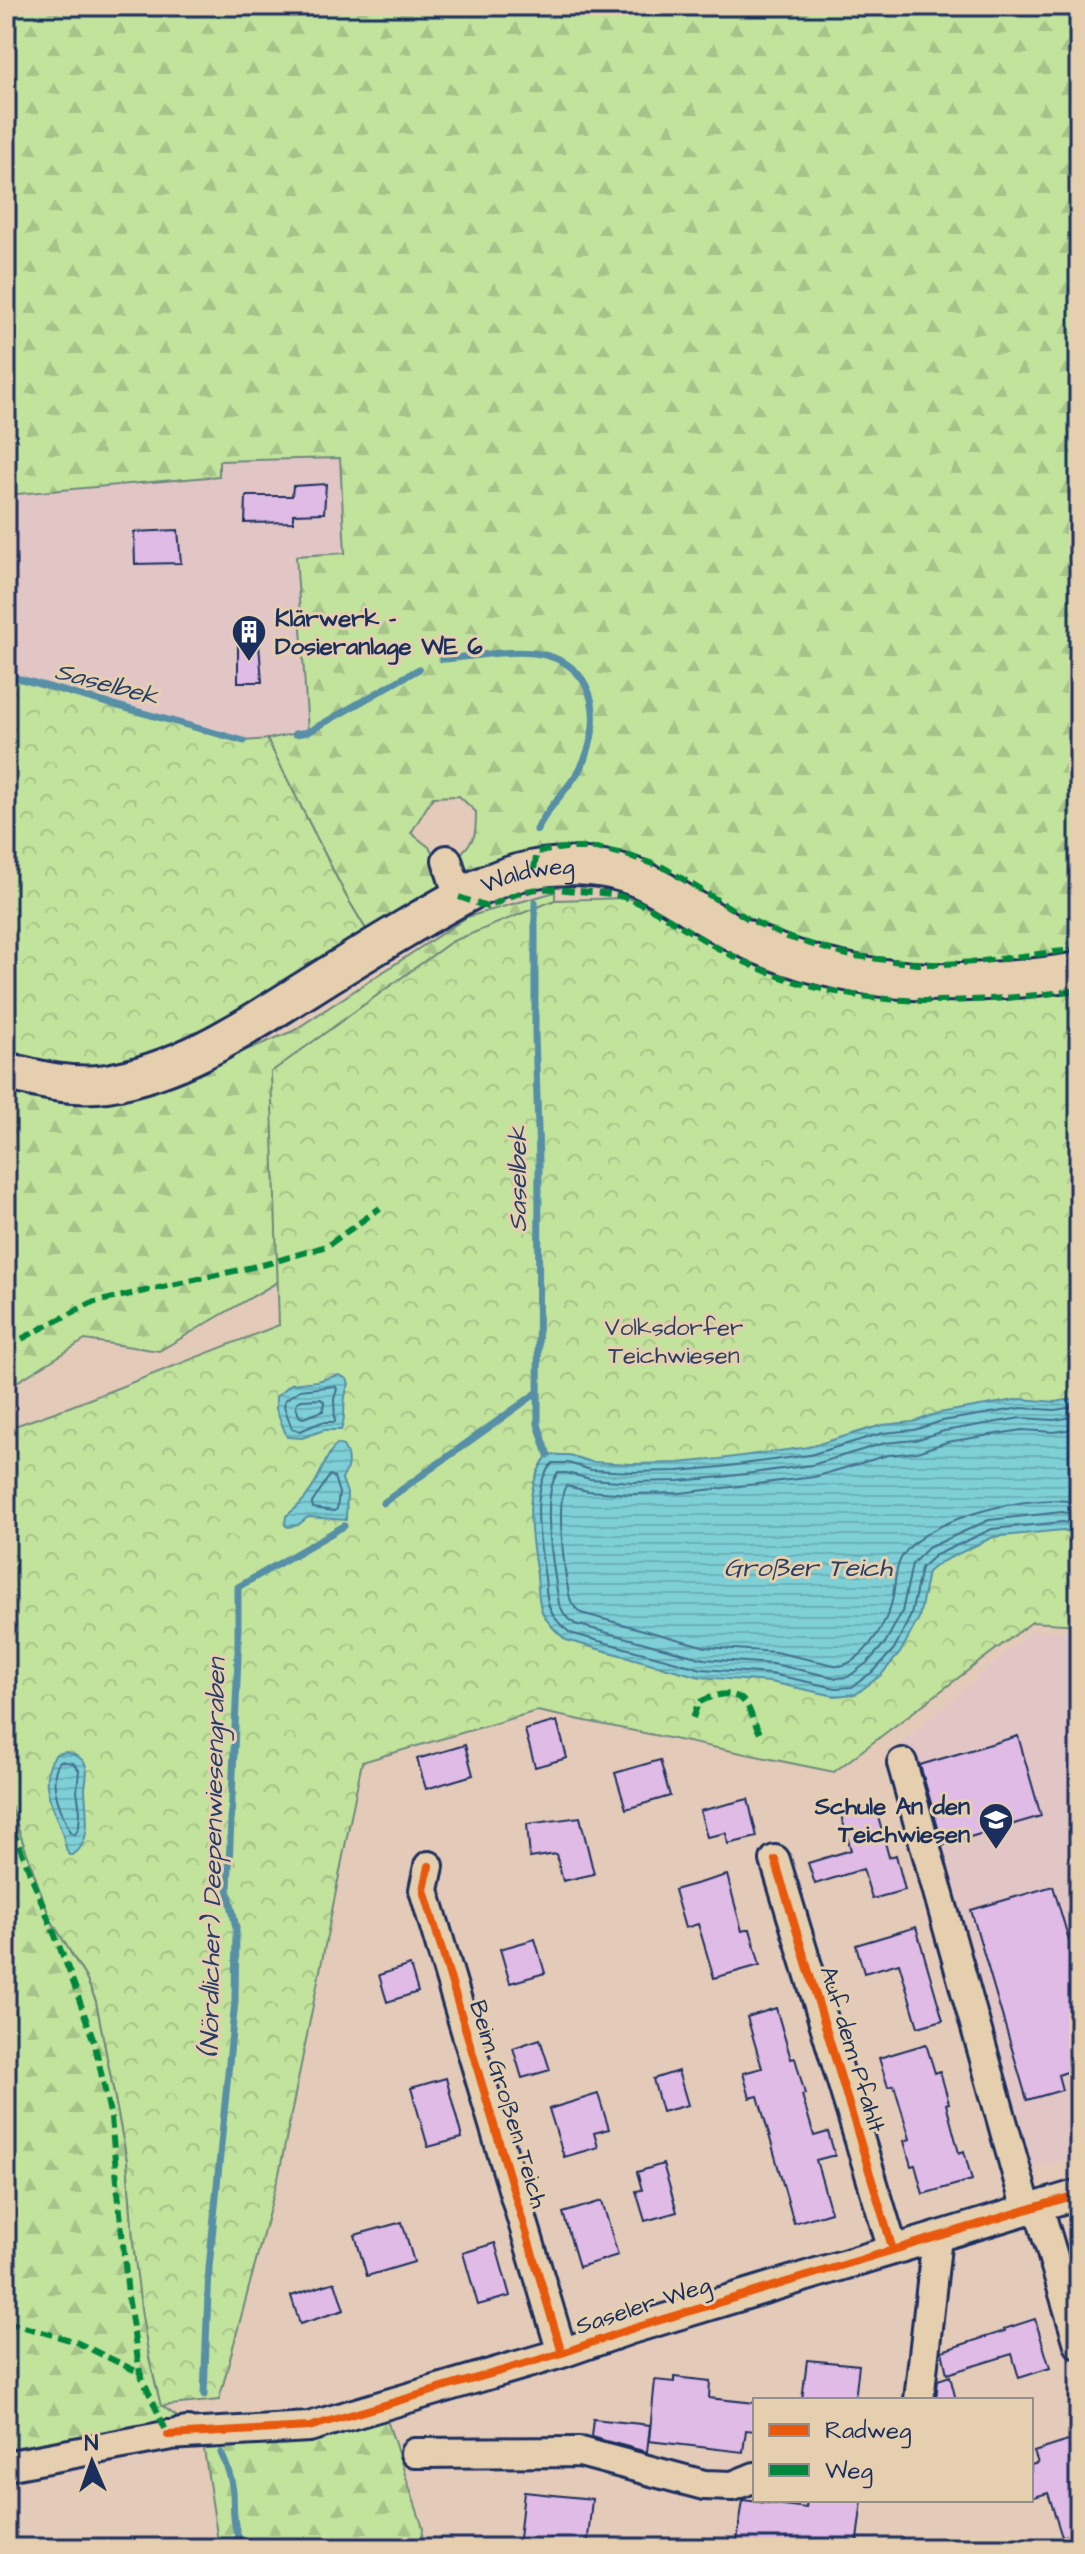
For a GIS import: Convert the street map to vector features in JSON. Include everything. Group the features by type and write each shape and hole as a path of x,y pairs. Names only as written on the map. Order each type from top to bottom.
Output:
{"main road":[{"name":"Waldweg","path":"6,1071 40,1080 74,1084 106,1083 137,1076 200,1052 459,897 510,874 534,869 599,868 627,874 771,950 848,974 875,979 949,982 1025,978 1079,971"}],"street":[{"path":"447,860 459,897"},
{"path":"902,1763 1032,2208 1079,2344"},
{"name":"Auf dem Pfahlt","path":"775,1860 893,2250"},
{"name":"Beim Großen Teich","path":"429,1866 424,1890 562,2353"},
{"name":"Saseler Weg","path":"6,2466 306,2410 393,2401 562,2353 631,2329 1079,2194"},
{"path":"919,2398 937,2237"},
{"path":"415,2453 580,2452 704,2485 733,2486 753,2478"}],"shaded area":[{"path":"340,458 345,553 296,556 308,732 244,741 6,675 6,495 218,476 219,461"},
{"name":"Schule An den Teichwiesen","path":"1033,1630 1079,1632 1079,2155 1004,2178 886,1756"}],"green space":[{"path":"6,6 1079,6 1079,971 875,979 627,874 460,897 458,857 473,838 476,812 459,796 433,797 411,833 429,847 459,897 376,946 346,896 267,739 308,731 296,556 345,553 340,458 219,461 219,476 6,495"},
{"path":"6,675 244,741 267,739 346,896 376,946 168,1064 6,1071"},
{"path":"555,892 555,900 331,1251 159,1351 85,1340 12,1385 6,1385 6,1092 123,1101 293,1031 467,917"},
{"name":"Volksdorfer Teichwiesen","path":"628,898 781,966 1079,987 1079,1625 1032,1622 834,1772 537,1711 362,1762 279,2174 219,2400 161,2406 142,2316 127,2160 96,2001 86,1978 50,1918 6,1794 6,1429 279,1325 271,1072 451,942 555,900"},
{"path":"6,1794 50,1918 86,1978 96,2001 127,2160 134,2251 149,2357 161,2405 180,2419 6,2449"},
{"path":"387,2420 423,2528 421,2548 219,2548 203,2443 281,2441"}],"water":[{"path":"339,1375 349,1384 341,1430 324,1430 302,1438 287,1437 276,1409 276,1397 291,1384"},
{"name":"Großer Teich","path":"1079,1398 1079,1534 1063,1530 993,1537 939,1563 928,1572 919,1618 900,1653 881,1675 856,1694 835,1696 770,1682 700,1677 566,1640 542,1612 530,1513 534,1482 548,1455 569,1455 591,1462 633,1464 720,1459 809,1447 882,1425 913,1422 939,1413 1021,1399 1055,1402"},
{"path":"337,1444 343,1446 348,1458 342,1479 347,1493 346,1520 308,1517 298,1525 288,1527 285,1525 286,1516 308,1494"},
{"path":"66,1752 81,1759 87,1772 86,1833 80,1849 73,1855 69,1855 67,1850 47,1785 50,1764 56,1754"}],"building":[{"path":"326,484 324,513 293,514 293,522 245,523 246,496 292,496 293,486"},
{"path":"178,530 181,563 135,564 134,532"},
{"name":"Klärwerk - Dosieranlage WE 6","path":"238,644 259,644 262,682 238,682"},
{"path":"557,1721 567,1758 535,1767 525,1730"},
{"path":"1018,1736 1041,1816 943,1845 920,1765"},
{"path":"465,1745 473,1775 426,1789 417,1759"},
{"path":"660,1760 670,1796 626,1809 615,1773"},
{"path":"748,1799 757,1837 728,1844 726,1833 707,1837 700,1811"},
{"path":"875,1806 889,1857 896,1855 905,1890 872,1899 863,1869 815,1884 808,1863 851,1850 841,1815"},
{"path":"580,1817 594,1874 563,1881 556,1854 530,1858 527,1824"},
{"path":"727,1875 742,1931 750,1929 760,1965 714,1978 698,1924 685,1928 674,1890"},
{"path":"1053,1886 1079,1974 1079,2068 1058,2075 1062,2090 1027,2100 971,1910"},
{"path":"916,1927 943,2020 918,2027 899,1963 864,1973 856,1945"},
{"path":"535,1939 545,1973 510,1983 500,1949"},
{"path":"410,1965 418,1992 387,2002 379,1975"},
{"path":"776,2008 791,2059 795,2058 814,2136 828,2132 835,2155 816,2160 831,2212 794,2223 758,2096 750,2098 743,2073 762,2068 747,2017"},
{"path":"540,2039 550,2070 522,2078 513,2048"},
{"path":"926,2044 935,2073 940,2071 959,2153 964,2151 972,2180 923,2194 904,2141 910,2139 894,2085 888,2087 879,2058"},
{"path":"678,2071 688,2105 662,2112 653,2079"},
{"path":"446,2078 462,2138 428,2147 411,2088"},
{"path":"598,2094 609,2129 594,2133 598,2147 564,2157 549,2109"},
{"path":"663,2164 677,2212 645,2221 636,2191 642,2190 637,2172"},
{"path":"602,2201 618,2255 579,2267 563,2213"},
{"path":"402,2222 414,2262 367,2276 355,2235"},
{"path":"495,2243 510,2296 478,2305 463,2253"},
{"path":"335,2282 344,2310 300,2324 291,2296"},
{"path":"1035,2319 1050,2368 1019,2378 1012,2354 947,2374 942,2351"},
{"path":"807,2360 859,2365 855,2398 802,2398"},
{"path":"950,2376 956,2398 936,2398 938,2380"},
{"path":"674,2377 710,2381 709,2398 753,2403 753,2431 746,2430 743,2452 649,2441 655,2380 674,2382"},
{"path":"593,2419 650,2425 647,2452 591,2437"},
{"path":"1071,2440 1079,2466 1079,2531 1062,2537 1048,2493 1033,2497 1033,2464 1038,2463 1034,2452"},
{"path":"524,2492 592,2499 587,2548 518,2548"},
{"path":"743,2500 806,2508 807,2502 862,2502 856,2548 736,2548"}],"waterway":[{"name":"Saselbek","path":"442,659 534,653 555,658 582,679 590,694 593,711 589,747 577,774 537,830"},
{"name":"Saselbek","path":"295,734 308,732 419,669"},
{"name":"Saselbek","path":"6,675 244,741"},
{"name":"Saselbek","path":"535,902 539,1161 538,1424 548,1455"},
{"name":"(Nördlicher) Deepenwiesengraben","path":"383,1503 538,1392"},
{"name":"(Nördlicher) Deepenwiesengraben","path":"204,2395 209,2268 235,2001 236,1928 228,1889 238,1587 344,1526"},
{"name":"(Nördlicher) Deepenwiesengraben","path":"221,2453 232,2486 236,2527 244,2548"}],"marked path":[{"path":"534,869 537,852 596,848 623,854 663,867 747,918 784,936 847,955 917,964 944,964 1079,949"},
{"path":"459,897 487,907 517,894 539,889 617,895 652,909 754,966 804,984 847,994 946,1001 1079,990"},
{"path":"6,1347 91,1303 266,1264 327,1246 380,1208"},
{"path":"693,1718 698,1703 716,1696 735,1696 746,1704 760,1733"},
{"path":"6,1812 95,2045 111,2118 128,2296 140,2373 168,2435"},
{"path":"6,2322 74,2341 140,2373"}],"cycle path":[{"path":"775,1860 893,2250"},
{"path":"429,1866 424,1890 562,2353"},
{"path":"168,2435 309,2427 562,2353 631,2329 1079,2194"}],"place":[{"name":"Klärwerk - Dosieranlage WE 6","path":"249,663"},
{"name":"Schule An den Teichwiesen","path":"996,1851"}]}
